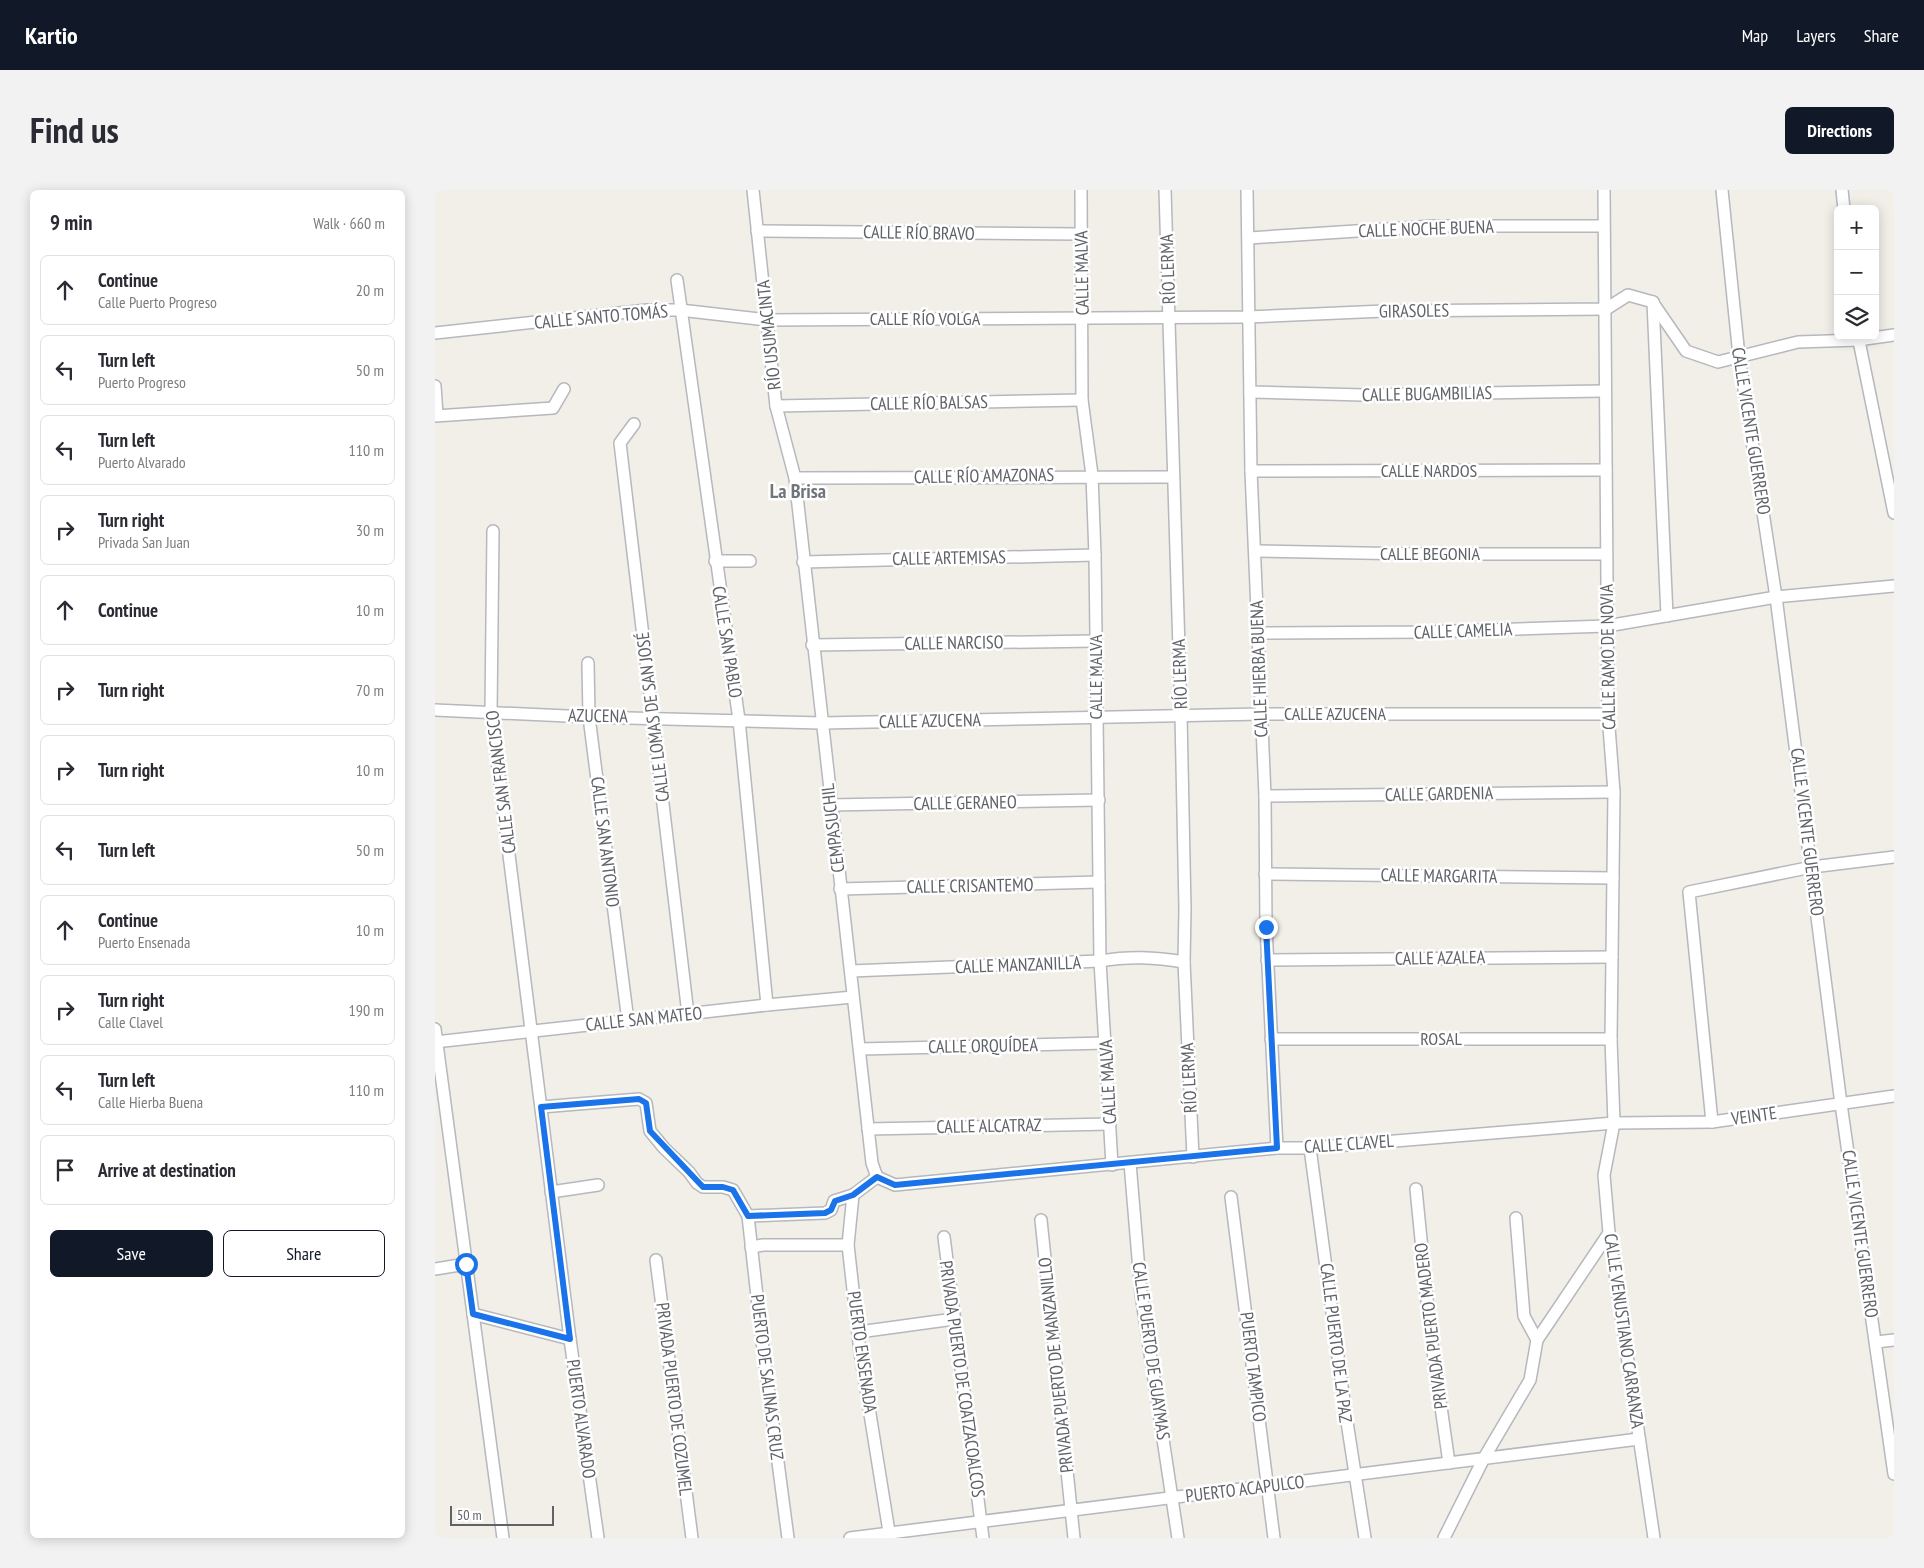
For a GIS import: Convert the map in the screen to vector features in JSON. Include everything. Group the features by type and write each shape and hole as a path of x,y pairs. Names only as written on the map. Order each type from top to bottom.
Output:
{"street":[{"name":"RÍO USUMACINTA","path":"753,190 776,406 795,478"},
{"name":"CALLE MALVA","path":"1081,190 1082,400 1092,475 1095,555 1100,961 1112,1165"},
{"name":"RÍO LERMA","path":"1165,190 1181,715 1185,909 1184,962 1193,1157"},
{"name":"CALLE HIERBA BUENA","path":"1247,190 1251,472 1265,796 1267,960 1277,1148"},
{"name":"CALLE RAMO DE NOVIA","path":"1603,190 1606,309 1604,391 1608,714 1614,792 1611,1040 1614,1123"},
{"name":"CALLE VICENTE GUERRERO","path":"1722,190 1739,356 1777,597 1841,1104 1894,1474"},
{"path":"1842,190 1844,205"},
{"name":"CALLE NOCHE BUENA","path":"1249,238 1433,226 1603,226"},
{"name":"CALLE RÍO BRAVO","path":"757,231 1081,234"},
{"name":"CALLE SAN PABLO","path":"677,280 715,561 739,720 767,1005"},
{"path":"1606,309 1628,296 1653,302 1687,351 1718,362 1798,342 1834,340"},
{"path":"1653,302 1667,616"},
{"name":"GIRASOLES","path":"1169,317 1248,317 1384,311 1606,309"},
{"name":"CALLE SANTO TOMÁS","path":"435,333 647,310 680,310 767,320"},
{"name":"CALLE RÍO VOLGA","path":"767,320 1169,317"},
{"path":"1879,336 1894,335"},
{"path":"1858,340 1894,514"},
{"path":"435,386 436,415 553,408 564,389"},
{"name":"CALLE BUGAMBILIAS","path":"1250,392 1363,395 1604,391"},
{"name":"CALLE RÍO BALSAS","path":"776,406 1082,400"},
{"name":"CALLE LOMAS DE SAN JOSÉ","path":"634,424 620,443 688,1014"},
{"name":"CALLE NARDOS","path":"1251,472 1606,470"},
{"name":"CALLE RÍO AMAZONAS","path":"795,478 1092,475 1173,477"},
{"name":"CEMPASUCHIL","path":"795,478 812,645 868,1129 872,1163 877,1177"},
{"name":"CALLE SAN FRANCISCO","path":"493,531 491,712 531,1031"},
{"name":"CALLE BEGONIA","path":"1255,551 1413,554 1606,554"},
{"name":"CALLE ARTEMISAS","path":"803,562 1095,555"},
{"path":"715,561 750,561"},
{"name":"CALLE CAMELIA","path":"1258,633 1426,632 1607,626 1777,597 1894,586"},
{"name":"CALLE NARCISO","path":"812,645 1096,641"},
{"name":"CALLE SAN ANTONIO","path":"588,663 589,717 628,1021"},
{"name":"AZUCENA","path":"435,710 589,717 654,717 822,723"},
{"name":"CALLE AZUCENA","path":"822,723 1261,714 1608,714"},
{"name":"CALLE GARDENIA","path":"1265,796 1614,792"},
{"name":"CALLE GERANEO","path":"830,805 1099,800"},
{"path":"1712,1122 1689,892 1812,867 1894,857"},
{"name":"CALLE MARGARITA","path":"1265,874 1613,878"},
{"name":"CALLE CRISANTEMO","path":"840,889 1099,882"},
{"name":"CALLE MANZANILLA","path":"851,971 1100,961 1129,956 1149,956 1184,962"},
{"name":"CALLE AZALEA","path":"1267,960 1612,956"},
{"name":"CALLE SAN MATEO","path":"436,1042 853,997"},
{"path":"435,1028 503,1538"},
{"name":"PUERTO ALVARADO","path":"531,1031 570,1339 598,1538"},
{"name":"ROSAL","path":"1271,1039 1611,1040"},
{"name":"CALLE ORQUÍDEA","path":"860,1049 1106,1043"},
{"name":"VEINTE","path":"1614,1123 1712,1122 1894,1096"},
{"path":"541,1107 639,1099 646,1103 650,1131 664,1148 703,1187 723,1187 733,1190 748,1216 825,1213 831,1210 835,1201 853,1195 877,1177"},
{"name":"CALLE CLAVEL","path":"877,1177 895,1185 1130,1164 1277,1148 1310,1148 1614,1123"},
{"name":"CALLE VENUSTIANO CARRANZA","path":"1614,1123 1604,1175 1609,1233 1654,1538"},
{"name":"CALLE ALCATRAZ","path":"868,1129 1110,1124"},
{"name":"CALLE PUERTO DE LA PAZ","path":"1310,1148 1365,1538"},
{"name":"CALLE PUERTO DE GUAYMAS","path":"1130,1164 1141,1294 1179,1538"},
{"path":"551,1192 598,1185"},
{"name":"PRIVADA PUERTO MADERO","path":"1416,1189 1430,1330 1449,1463"},
{"name":"PUERTO ENSENADA","path":"853,1195 848,1244 860,1352 890,1536"},
{"name":"PUERTO TAMPICO","path":"1231,1197 1273,1538"},
{"name":"PUERTO DE SALINAS CRUZ","path":"748,1216 788,1538"},
{"path":"1516,1218 1525,1316 1537,1340"},
{"name":"PRIVADA PUERTO DE MANZANILLO","path":"1041,1220 1074,1538"},
{"path":"1444,1538 1484,1458 1530,1380 1537,1340 1609,1233"},
{"name":"PRIVADA PUERTO DE COATZACOALCOS","path":"944,1237 983,1538"},
{"path":"751,1247 763,1244 848,1244"},
{"name":"PRIVADA PUERTO DE COZUMEL","path":"656,1260 692,1538"},
{"path":"435,1269 466,1264"},
{"path":"473,1314 570,1339"},
{"path":"859,1332 954,1319"},
{"path":"1876,1342 1894,1340"},
{"name":"PUERTO ACAPULCO","path":"850,1538 890,1536 1071,1510 1639,1439"}],"district":[{"name":"La Brisa","path":"798,491"}],"route":[{"path":"466,1264 473,1314 570,1339 541,1107 639,1099 646,1103 650,1131 664,1148 703,1187 723,1187 733,1190 748,1216 825,1213 831,1210 835,1201 853,1195 877,1177 895,1185 1277,1148 1266,927"}]}
